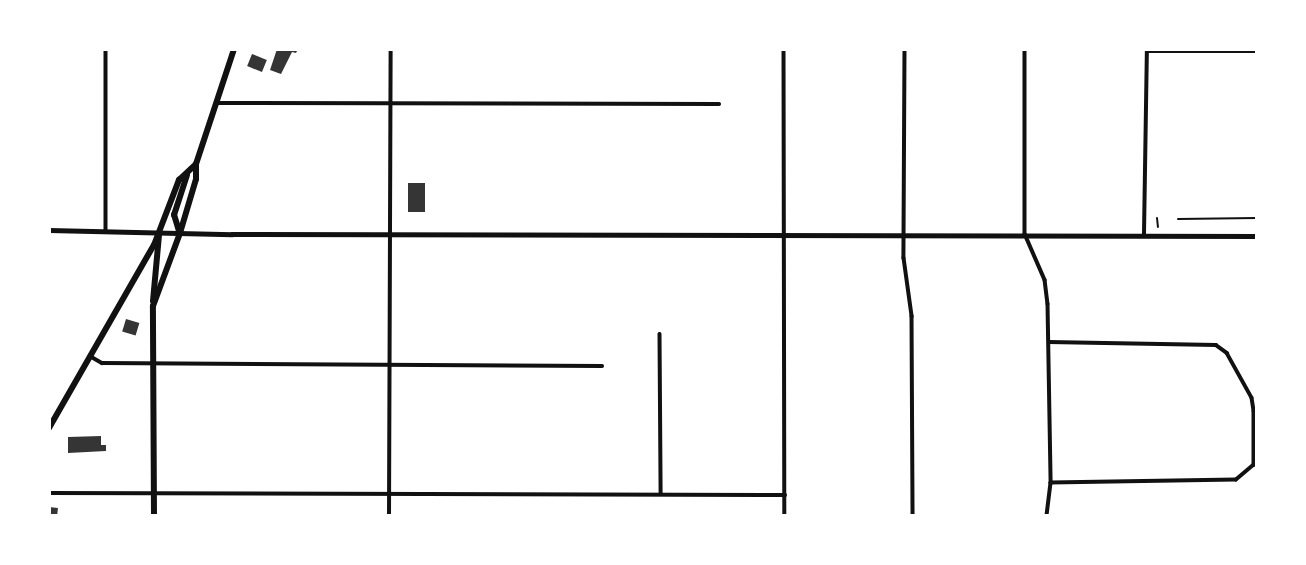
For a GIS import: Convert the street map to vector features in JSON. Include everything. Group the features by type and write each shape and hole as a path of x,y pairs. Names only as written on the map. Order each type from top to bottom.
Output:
{"main road":[{"path":"153,306 180,233 196,179 196,164 234,49"},
{"path":"49,428 158,233 179,180 196,164"},
{"path":"180,233 174,215 188,172"},
{"path":"154,516 153,306 158,233"}],"street":[{"path":"106,49 106,232"},
{"path":"389,516 391,49"},
{"path":"784,49 785,516"},
{"path":"905,49 904,270 912,316 913,516"},
{"path":"1025,49 1025,234 1046,286 1049,342 1051,483 1047,516"},
{"path":"1144,234 1147,50 1257,51"},
{"path":"215,103 719,104"},
{"path":"49,230 158,233 1257,236"},
{"path":"660,334 661,494"},
{"path":"1049,342 1219,346 1227,353 1246,387 1254,411 1254,465 1236,480 1051,483"},
{"path":"90,356 102,363 602,366"},
{"path":"49,493 785,495"}],"path":[{"path":"1157,218 1158,227"},
{"path":"1178,219 1257,218"}],"building":[{"path":"277,49 298,49 296,53 292,52 281,74 270,70"},
{"path":"252,54 267,60 262,72 247,66"},
{"path":"408,183 425,183 425,212 408,212"},
{"path":"126,319 139,323 136,336 122,331"},
{"path":"101,436 101,445 106,445 106,451 68,453 68,437"},
{"path":"49,507 58,508 57,516 49,516"}]}
